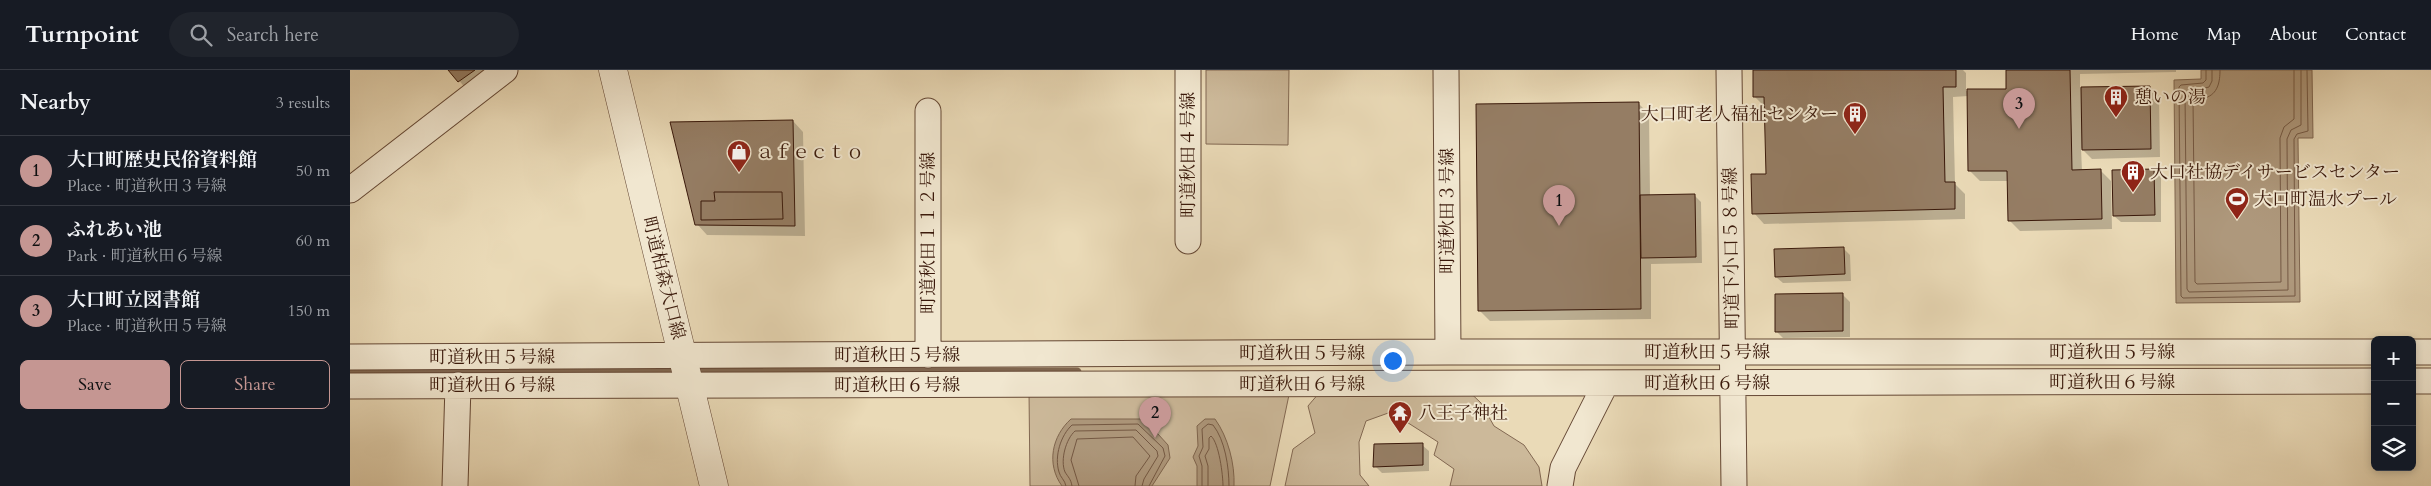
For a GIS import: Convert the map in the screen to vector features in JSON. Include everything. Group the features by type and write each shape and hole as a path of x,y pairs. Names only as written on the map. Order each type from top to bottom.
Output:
{"street":[{"path":"350,190 505,70"},
{"name":"町道柏森大口線","path":"613,70 714,486"},
{"name":"町道秋田４号線","path":"1188,70 1188,241"},
{"name":"町道秋田３号線","path":"1446,70 1448,352"},
{"name":"町道下小口５８号線","path":"1729,70 1734,486"},
{"name":"町道秋田１１２号線","path":"928,111 928,355"},
{"name":"町道秋田５号線","path":"350,357 1448,352 2371,352"},
{"path":"2416,352 2431,352"},
{"name":"町道秋田６号線","path":"350,386 2371,381"},
{"path":"2416,381 2431,381"},
{"path":"1560,486 1563,468 1606,383"},
{"path":"455,486 458,385"}],"shaded area":[{"path":"1206,70 1289,70 1288,145 1206,144"},
{"name":"八王子神社","path":"1377,371 1417,371 1458,381 1481,403 1494,426 1524,445 1539,467 1542,486 1450,486 1454,469 1434,455 1438,442 1391,412 1366,421 1359,442 1360,475 1369,486 1285,486 1293,449 1315,433 1308,406 1324,389 1338,379 1354,374"},
{"path":"1290,390 1270,486 1030,486 1029,391"}],"water":[{"name":"大口町温水プール","path":"2201,70 2312,70 2313,138 2298,138 2300,302 2176,303 2174,80 2201,79"},
{"path":"1071,419 1140,419 1147,422 1168,445 1170,458 1152,486 1062,486 1054,469 1053,451 1059,434"},
{"path":"1205,419 1215,419 1224,434 1232,460 1234,486 1197,486 1197,466 1193,457 1198,446 1197,426"}],"building":[{"path":"448,70 475,70 458,82"},
{"name":"大口町老人福祉センター","path":"1753,70 1956,70 1956,87 1943,87 1945,182 1955,182 1955,209 1752,214 1751,174 1766,174 1764,97 1753,97"},
{"path":"2006,70 2070,70 2072,170 2101,169 2102,219 2008,221 2007,171 1968,171 1967,89 2006,89"},
{"name":"憩いの湯","path":"2150,86 2151,149 2082,150 2081,87"},
{"path":"1639,102 1641,309 1478,311 1476,104"},
{"name":"ａｆｅｃｔｏ","path":"793,120 795,226 695,225 670,122"},
{"name":"大口社協デイサービスセンター","path":"2154,169 2155,215 2113,216 2112,170"},
{"path":"714,192 782,192 783,219 701,220 701,201 715,201"},
{"path":"1695,194 1696,257 1641,258 1640,195"},
{"path":"1844,247 1845,274 1775,277 1774,249"},
{"path":"1843,293 1843,331 1775,332 1775,294"},
{"path":"1423,443 1423,465 1373,467 1374,444"}],"waterway":[{"path":"350,372 1077,372"}],"place":[{"name":"憩いの湯","path":"2116,118"},
{"name":"大口町立図書館","path":"2019,129"},
{"name":"大口町老人福祉センター","path":"1855,135"},
{"name":"ａｆｅｃｔｏ","path":"739,173"},
{"name":"大口社協デイサービスセンター","path":"2133,193"},
{"name":"大口町温水プール","path":"2237,220"},
{"name":"大口町歴史民俗資料館","path":"1559,226"},
{"name":"八王子神社","path":"1400,434"},
{"name":"ふれあい池","path":"1155,438"}]}
